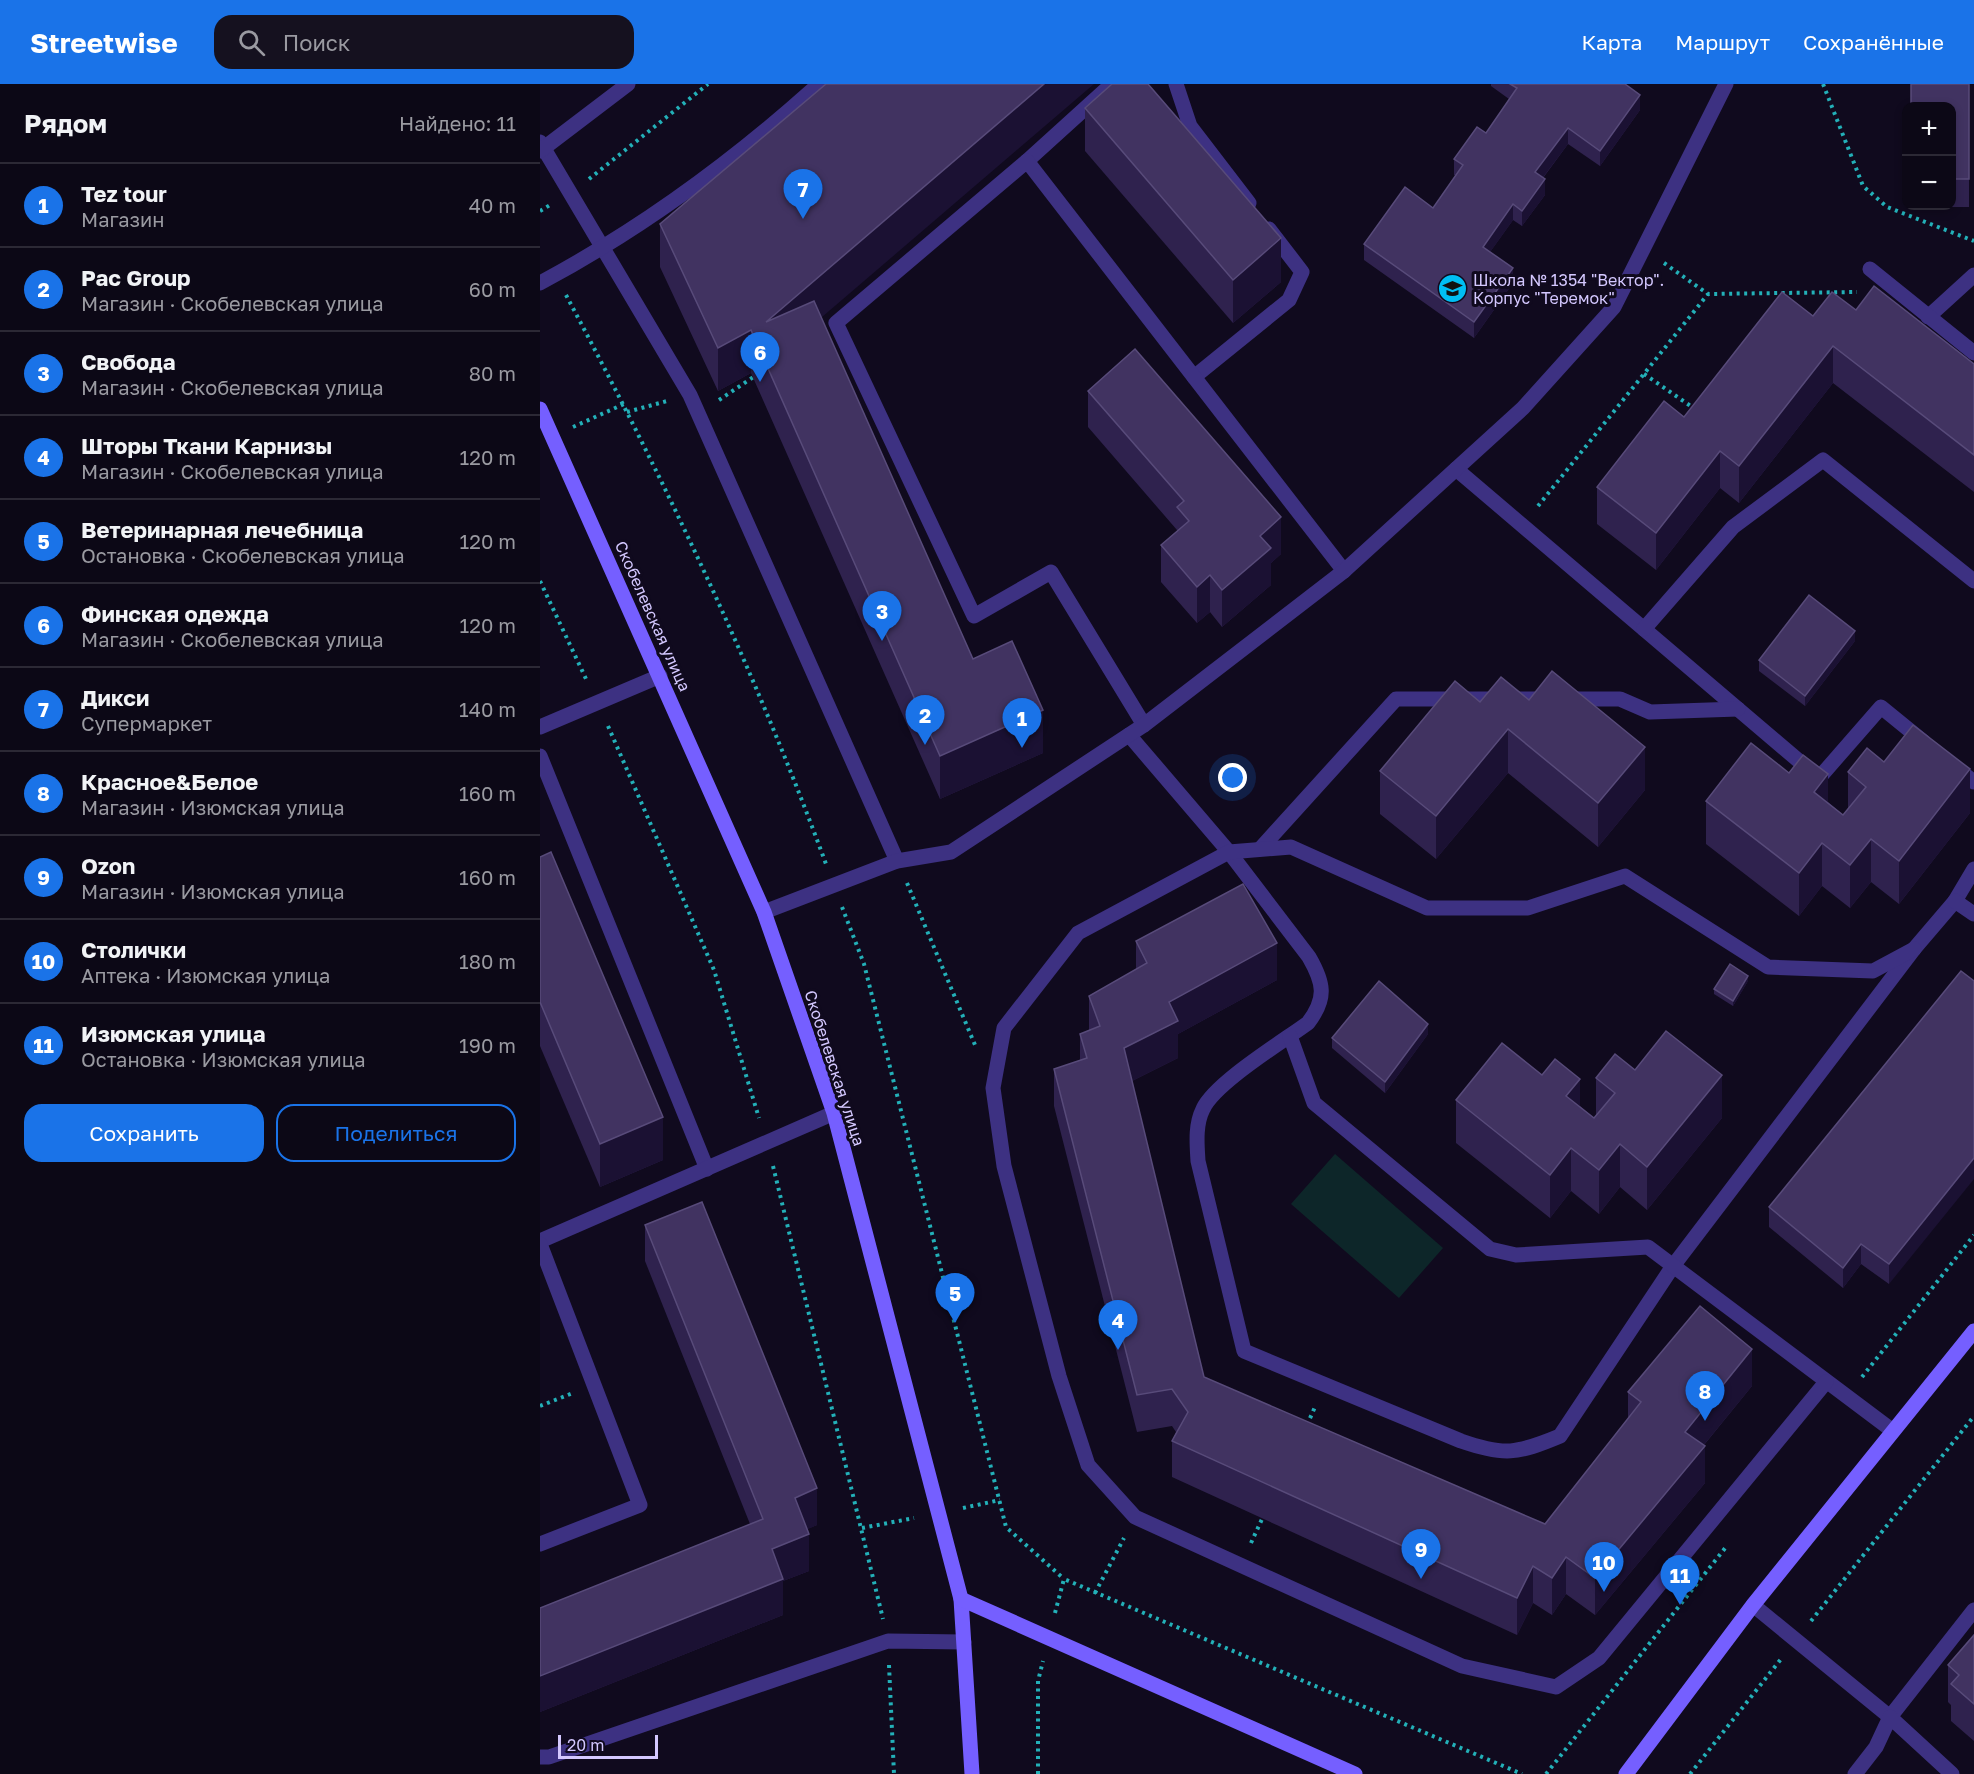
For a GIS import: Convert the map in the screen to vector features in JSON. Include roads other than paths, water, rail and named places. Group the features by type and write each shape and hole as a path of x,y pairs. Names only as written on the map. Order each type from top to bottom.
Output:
{"street":[{"path":"628,84 541,148 572,193 690,395 897,861"},
{"path":"540,283 603,248 772,127 819,84"},
{"path":"1112,84 1027,161 836,323 974,616 1051,572 1144,725"},
{"path":"1176,84 1190,126 1302,272 1289,300 1194,377"},
{"path":"764,912 897,861 951,852 1144,725 1344,571 1523,408 1614,307 1726,84"},
{"path":"1027,161 1344,571"},
{"path":"1870,269 1974,353"},
{"path":"1928,317 1974,275"},
{"name":"Скобелевская улица","path":"540,409 554,436 764,912 834,1113 961,1599 972,1774"},
{"path":"1644,629 1733,527 1823,460 1974,581"},
{"path":"1456,469 1819,778 1881,707 1974,782"},
{"path":"540,727 660,676"},
{"path":"1260,849 1396,699 1620,699 1650,712 1738,709"},
{"path":"1130,735 1229,852 1319,975 1322,992 1318,1009 1308,1023 1217,1090 1203,1109 1197,1134 1198,1161 1244,1351 1461,1441 1493,1452 1529,1449 1560,1436 1673,1266 1914,949 1955,901 1974,869"},
{"path":"540,756 706,1169"},
{"path":"1826,1382 1599,1658 1556,1687 1462,1666 1135,1518 1088,1465 1059,1376 1004,1166 993,1088 1004,1028 1078,933 1229,852 1260,849 1291,847 1427,908 1528,908 1625,876 1768,967 1874,971 1914,949"},
{"path":"1955,901 1974,914"},
{"path":"1290,1036 1314,1103 1490,1249 1516,1255 1648,1247 1893,1431"},
{"path":"540,1544 640,1505 540,1243 834,1113"},
{"path":"1626,1774 1753,1605 1974,1331"},
{"path":"961,1599 1354,1774"},
{"path":"1753,1605 1890,1717 1952,1774"},
{"path":"1855,1774 1876,1747 1890,1717 1974,1610"},
{"path":"540,1757 549,1757 888,1641 964,1642"}],"place":[{"name":"Дикси","path":"803,219"},
{"name":"Школа № 1354 \"Вектор\". Корпус \"Теремок\"","path":"1452,289"},
{"name":"Финская одежда","path":"760,382"},
{"name":"Свобода","path":"882,641"},
{"name":"Pac Group","path":"925,745"},
{"name":"Tez tour","path":"1022,748"},
{"name":"Ветеринарная лечебница","path":"955,1323"},
{"name":"Шторы Ткани Карнизы","path":"1118,1350"},
{"name":"Красное&Белое","path":"1705,1421"},
{"name":"Ozon","path":"1421,1579"},
{"name":"Столички","path":"1604,1592"},
{"name":"Изюмская улица","path":"1680,1605"}]}
